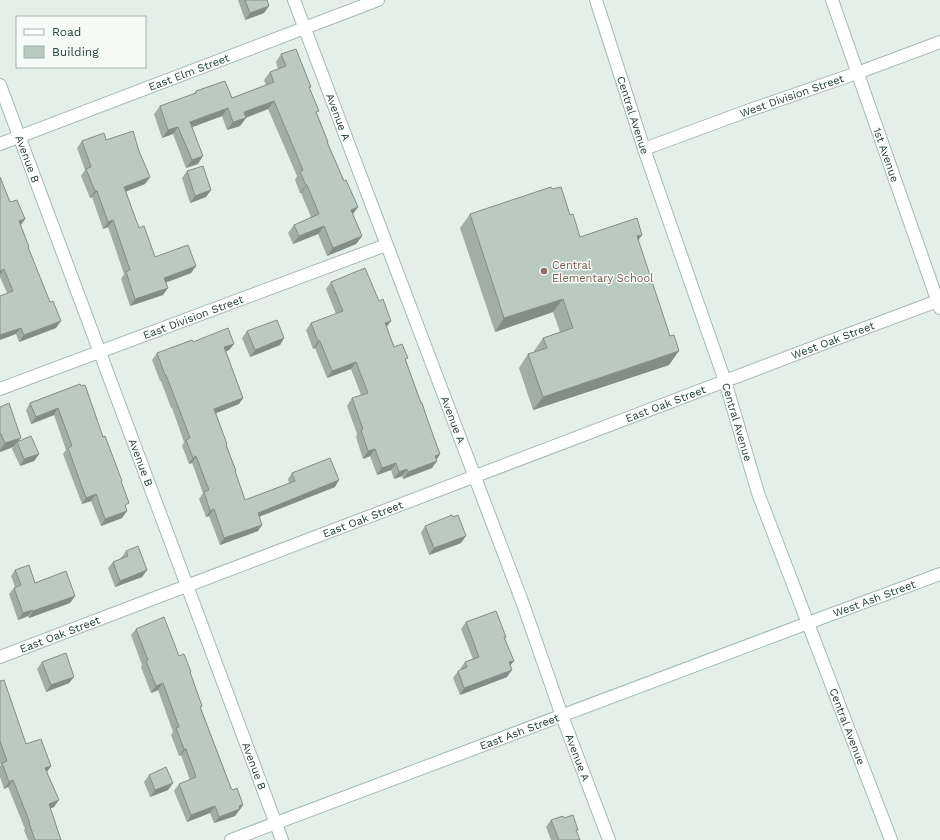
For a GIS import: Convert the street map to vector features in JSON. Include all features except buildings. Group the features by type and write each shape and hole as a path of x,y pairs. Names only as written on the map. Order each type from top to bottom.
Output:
{"street":[{"name":"Avenue A","path":"294,0 523,604 562,716 610,840"},
{"name":"East Elm Street","path":"0,144 378,0"},
{"name":"Central Avenue","path":"596,0 644,149 725,381 758,493 891,840"},
{"name":"1st Avenue","path":"832,0 939,303"},
{"name":"West Division Street","path":"644,149 940,42"},
{"name":"Avenue B","path":"0,85 282,840"},
{"name":"East Division Street","path":"0,389 386,245"},
{"name":"West Oak Street","path":"725,381 939,303"},
{"name":"East Oak Street","path":"0,657 725,381"},
{"name":"West Ash Street","path":"808,623 940,574"},
{"name":"East Ash Street","path":"231,840 808,623"}],"place":[{"name":"Central Elementary School","path":"544,271"}]}
